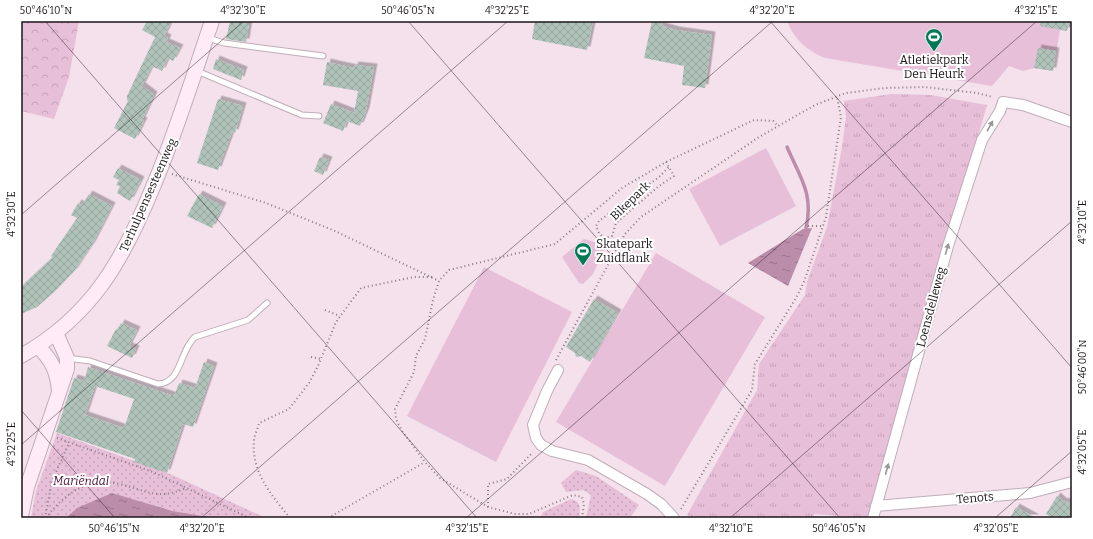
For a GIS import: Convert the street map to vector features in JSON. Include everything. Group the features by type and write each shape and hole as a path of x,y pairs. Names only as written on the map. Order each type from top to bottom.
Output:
{"main road":[{"name":"Terhulpensesteenweg","path":"21,356 56,333 82,310 106,281 130,242 174,138 212,21"},
{"path":"21,516 24,485 45,434 68,369 66,358 56,333"},
{"path":"38,346 53,364 59,391"}],"street":[{"path":"1003,102 1023,105 1072,122"},
{"name":"Loensdelleweg","path":"873,518 948,246 982,140 1000,111 1003,102"},
{"path":"558,370 553,378 533,425 536,438 541,445 552,451 588,460 647,494 677,515"},
{"name":"Tenots","path":"876,506 1030,493 1072,482"}],"lane":[{"path":"207,37 224,43 323,56"},
{"path":"196,71 302,115 319,116"},
{"path":"66,358 90,361 158,384 166,384 174,378 190,342 195,338 248,320 267,303"}],"path":[{"path":"558,370 556,361 560,350 625,234 641,217 759,137 815,105 854,91 868,89 924,88 977,93 988,95 1003,102"},
{"path":"677,515 752,390 755,364 799,292 823,226 836,156 841,117 837,97"},
{"path":"582,518 584,504 582,497 573,495 529,514 514,514 488,507 440,478 425,462 402,431 396,419 395,409 414,372 416,356 425,339 433,300 439,281 449,270 556,244 622,188 666,162 754,120 773,122 778,126"},
{"path":"666,162 669,167"},
{"name":"Bikepark","path":"669,167 674,176 659,186 616,223 612,236 604,238 598,233 596,226 600,221 659,177 669,167"},
{"path":"173,174 266,203 314,222 356,240 439,281"},
{"path":"808,226 823,226"},
{"path":"290,518 266,489 257,468 254,441 259,423 289,409 309,383 340,316 361,288 414,277 432,277"},
{"path":"325,310 340,316"},
{"path":"312,357 321,359"},
{"path":"45,434 153,472 249,518"},
{"path":"46,518 52,481 69,442"},
{"path":"488,507 488,484 507,479 541,445"},
{"path":"328,518 425,462"},
{"path":"46,518 57,503 74,490 95,484 118,483 147,494 174,493 186,488"}],"green space":[{"path":"21,21 79,21 69,77 54,119 21,111"},
{"name":"Atletiekpark Den Heurk","path":"787,21 1069,21 1067,31 1060,30 1053,71 1035,68 1023,71 1009,66 992,86 825,58 812,52 802,44 793,33"},
{"path":"891,94 931,95 987,105 867,518 814,514 813,518 694,518 687,515 757,390 759,364 805,295 807,282 827,227 842,147 846,117 844,101"},
{"path":"766,148 796,206 720,246 689,189"},
{"name":"Skatepark Zuidflank","path":"584,239 602,244 605,249 593,274 583,284 579,283 562,257"},
{"path":"656,253 765,317 665,486 556,422"},
{"path":"484,267 572,312 496,462 407,416"},
{"name":"Mariëndal","path":"57,433 170,474 266,518 31,518 36,491"},
{"path":"576,470 596,476 639,505 630,518 586,518 591,495 583,490 566,492 561,483"},
{"path":"571,499 575,500 580,506 579,518 540,518 543,512"}],"water":[{"path":"812,228 788,286 748,263 803,229"},
{"path":"112,493 172,511 214,518 66,518 77,508"}],"building":[{"path":"147,21 171,21 164,36 168,38 166,42 180,48 173,61 168,58 162,71 152,66 142,86 154,95 135,139 114,128 128,101 127,96 155,37 142,30"},
{"path":"230,21 249,23 246,42 226,39"},
{"path":"535,21 593,21 587,50 532,39"},
{"path":"652,21 663,21 662,26 676,30 712,35 705,88 682,85 684,66 644,58"},
{"path":"1041,21 1069,21 1067,31 1040,26"},
{"path":"1038,48 1056,51 1053,71 1034,68"},
{"path":"216,59 244,70 241,80 213,69"},
{"path":"327,62 354,68 355,65 374,67 366,111 360,126 347,121 343,131 323,123 331,104 354,113 358,91 323,85"},
{"path":"218,99 243,106 235,133 232,132 218,170 197,163"},
{"path":"320,157 329,160 323,175 314,171"},
{"path":"118,168 141,180 130,201 117,193 120,186 116,185 119,180 113,177"},
{"path":"89,194 112,206 93,243 75,270 54,292 37,307 21,314 21,287 53,257 51,256 77,218 71,215 78,203 82,205"},
{"path":"199,194 223,206 212,228 187,216"},
{"path":"594,299 618,313 590,362 581,356 576,357 575,353 566,347"},
{"path":"121,323 137,330 129,346 136,349 132,358 107,346"},
{"path":"204,362 214,366 193,427 183,424 167,473 134,462 135,459 56,432 74,378 84,381 88,367 174,396 179,383 195,388","holes":["95,386 134,399 124,428 85,415"]},
{"path":"1057,496 1064,502 1065,501 1072,504 1072,518 1052,518 1046,514"},
{"path":"1016,507 1036,518 1010,518"}],"waterway":[{"path":"787,147 801,177 807,195 808,216 806,228"}],"place":[{"name":"Atletiekpark Den Heurk","path":"934,52"},
{"name":"Skatepark Zuidflank","path":"583,266"}]}
